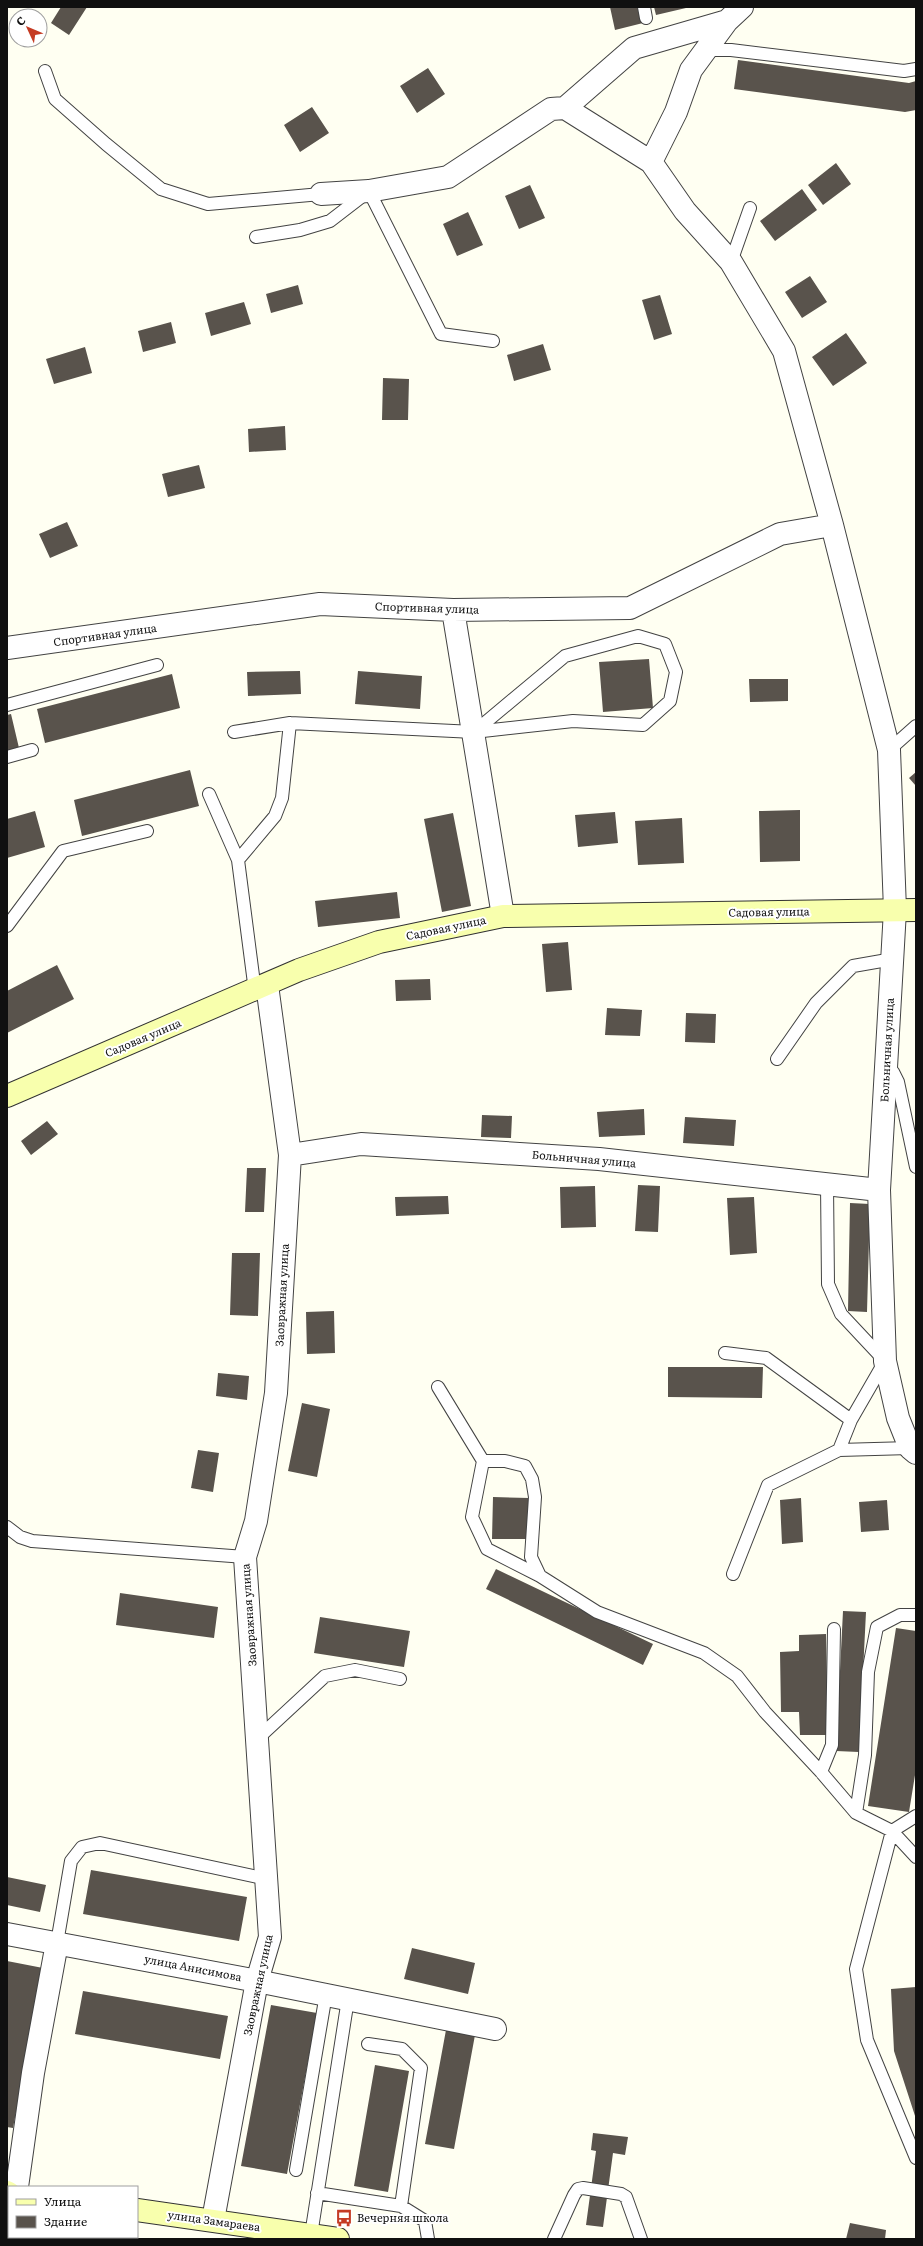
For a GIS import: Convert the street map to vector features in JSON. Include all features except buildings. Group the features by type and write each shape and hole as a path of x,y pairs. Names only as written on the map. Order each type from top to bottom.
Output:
{"street":[{"path":"565,108 651,162 676,112 691,70 735,14"},
{"path":"321,194 369,191 448,177 552,110 565,108 634,48 735,14"},
{"name":"Больничная улица","path":"651,162 685,211 731,262 784,351 832,525 889,750 906,910 892,959 879,1190 885,1361 898,1418 913,1451"},
{"name":"Спортивная улица","path":"7,648 320,604 453,610 630,608 780,534 832,525"},
{"path":"453,610 503,916"},
{"name":"Садовая улица","path":"7,1096 261,988 298,970 379,942 503,916 906,910"},
{"name":"Заовражная улица","path":"213,2220 257,1981 270,1937 245,1557 256,1521 276,1393 290,1155 261,988"},
{"name":"Больничная улица","path":"290,1155 361,1144 599,1159 879,1190"},
{"name":"улица Анисимова","path":"7,1934 326,1994 496,2028"},
{"path":"17,2186 33,2073 57,1943"},
{"name":"улица Замараева","path":"138,2210 338,2239"}],"lane":[{"path":"707,50 731,50 904,71 916,69"},
{"path":"45,71 55,99 106,144 161,189 208,204 321,194"},
{"path":"256,236 300,230 330,221 369,191 441,334 493,341"},
{"path":"731,262 750,208"},
{"path":"234,732 290,723 474,732 573,721 643,725 670,701 676,672 666,644 638,636 565,656 474,732"},
{"path":"7,705 157,665"},
{"path":"238,860 275,816 282,798 290,723"},
{"path":"889,750 916,726"},
{"path":"7,757 32,750"},
{"path":"209,794 238,860 261,988"},
{"path":"7,926 63,851 147,832"},
{"path":"777,1059 816,1003 853,966 892,959"},
{"path":"887,1068 893,1072 898,1082 916,1167"},
{"path":"827,1184 828,1284 841,1314 885,1361 851,1420 839,1450"},
{"path":"725,1353 766,1358 851,1420"},
{"path":"438,1387 483,1461 472,1517 487,1549 540,1576 597,1612 704,1653 737,1676 765,1712 856,1812 892,1831 916,1857"},
{"path":"733,1574 768,1485 839,1450 913,1451"},
{"path":"483,1461 504,1461 525,1466 532,1479 535,1497 531,1556 540,1576"},
{"path":"7,1528 20,1537 32,1541 245,1557"},
{"path":"856,1812 865,1755 868,1672 878,1628 900,1615 916,1615"},
{"path":"821,1772 832,1745 834,1629"},
{"path":"257,1739 325,1676 355,1670 400,1679"},
{"path":"916,1816 892,1831 856,1969 867,2040 916,2158"},
{"path":"57,1943 71,1861 82,1847 100,1843 267,1879"},
{"path":"296,2170 326,1994"},
{"path":"311,2235 348,1999"},
{"path":"368,2044 402,2049 421,2068 401,2206"},
{"path":"554,2239 574,2195 578,2189 583,2188 621,2194 626,2197 641,2239"},
{"path":"318,2193 401,2206 424,2221 428,2239"}],"place":[{"name":"Вечерняя школа","path":"344,2218"}]}
